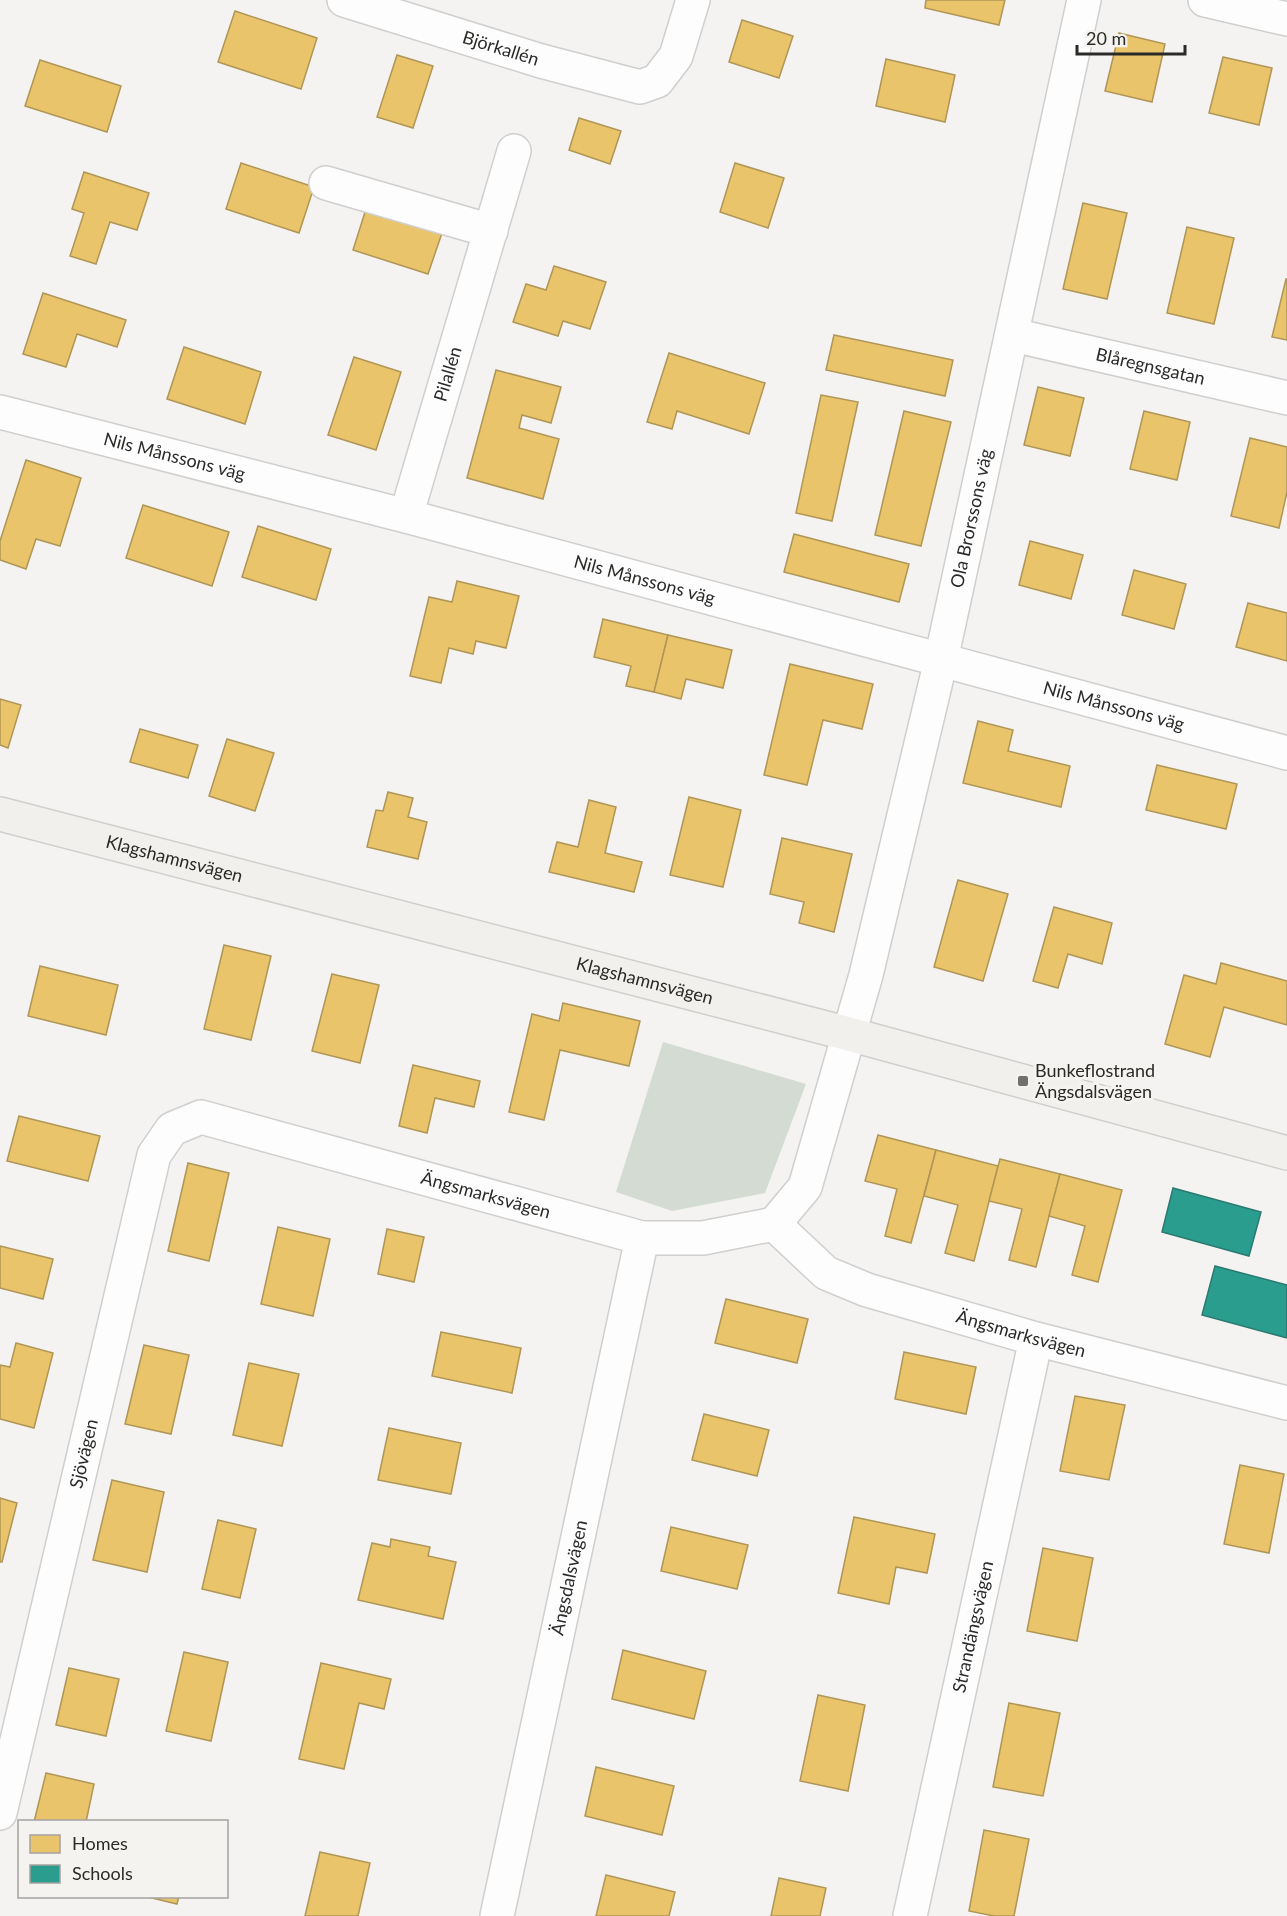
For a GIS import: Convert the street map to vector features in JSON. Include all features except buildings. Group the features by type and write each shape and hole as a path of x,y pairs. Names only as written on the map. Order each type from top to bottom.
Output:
{"street":[{"name":"Björkallén","path":"344,0 541,61 640,87 657,81 676,56 693,0"},
{"name":"Ola Brorssons väg","path":"849,1034 866,975 941,660 1084,0"},
{"path":"1205,0 1287,19"},
{"name":"Pilallén","path":"406,516 514,152"},
{"path":"326,183 491,231"},
{"name":"Blåregnsgatan","path":"1013,335 1287,398"},
{"name":"Nils Månssons väg","path":"0,412 406,516 1287,753"},
{"name":"Klagshamnsvägen","path":"0,814 849,1034 1287,1153"},
{"path":"774,1224 805,1187 849,1034"},
{"name":"Ängsmarksvägen","path":"201,1117 642,1238 703,1238 774,1224 826,1273 867,1290 1036,1339 1287,1403"},
{"name":"Sjövägen","path":"0,1813 154,1155 172,1129 201,1117"},
{"name":"Ängsdalsvägen","path":"497,1916 642,1238"},
{"name":"Strandängsvägen","path":"910,1916 1036,1339"}],"shaded area":[{"path":"663,1042 806,1084 765,1193 672,1211 616,1192"}],"place":[{"name":"Bunkeflostrand Ängsdalsvägen","path":"1023,1081"}]}
